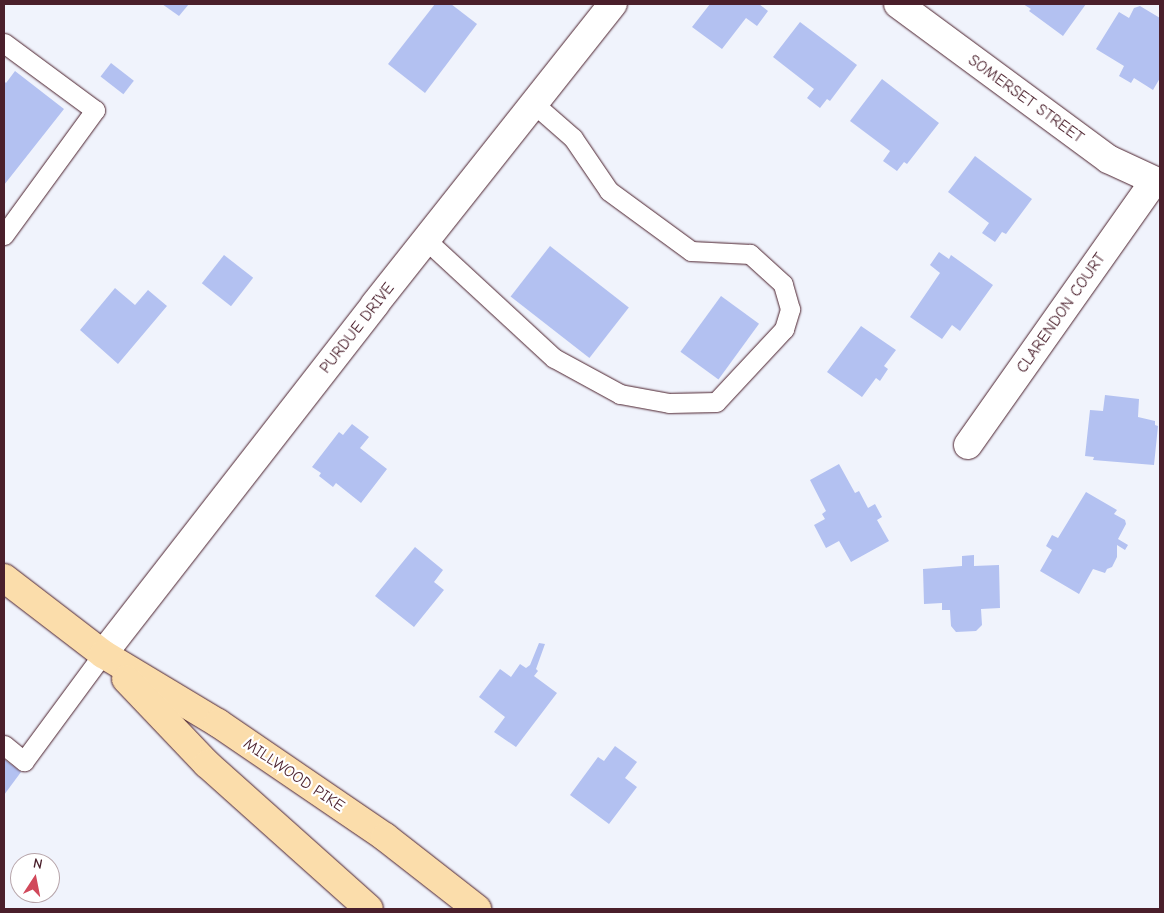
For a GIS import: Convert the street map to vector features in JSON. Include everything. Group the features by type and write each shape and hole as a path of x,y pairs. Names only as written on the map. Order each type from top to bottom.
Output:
{"highway":[{"name":"MILLWOOD PIKE","path":"4,578 103,654 218,723 385,837 477,909"},
{"name":"MILLWOOD PIKE","path":"103,654 207,764 369,909"}],"street":[{"name":"SOMERSET STREET","path":"898,4 1108,159 1157,182"},
{"name":"PURDUE DRIVE","path":"103,654 533,103 605,6"},
{"name":"CLARENDON COURT","path":"968,445 1157,182"}],"lane":[{"path":"4,43 95,110 4,235"},
{"path":"426,240 554,358 620,394 669,403 716,402 784,329 790,309 784,284 750,254 691,251 609,190 573,138 533,103"},
{"path":"4,745 24,761 103,654"}],"building":[{"path":"162,4 189,4 179,16"},
{"path":"435,4 451,4 477,24 425,93 388,64"},
{"path":"710,4 759,4 768,11 757,26 746,18 722,49 692,27"},
{"path":"1023,4 1086,4 1063,36 1029,11 1031,9"},
{"path":"1140,6 1160,18 1160,78 1153,90 1134,78 1131,83 1119,76 1124,66 1096,49 1119,12 1129,18 1134,8"},
{"path":"800,22 857,65 830,101 827,99 820,108 807,98 814,89 773,57"},
{"path":"111,63 134,81 123,94 101,76"},
{"path":"15,71 64,109 4,185 4,81 6,83"},
{"path":"882,79 939,123 907,164 904,162 897,171 883,161 890,151 850,121"},
{"path":"975,156 1032,199 1006,234 1002,232 995,242 982,233 989,223 948,192"},
{"path":"550,246 629,308 589,358 511,296"},
{"path":"939,252 949,259 951,255 993,285 960,331 952,325 942,339 910,317 940,273 930,265"},
{"path":"224,255 253,278 231,306 202,283"},
{"path":"115,288 135,305 148,290 167,306 118,364 80,330"},
{"path":"721,296 759,324 718,379 680,352"},
{"path":"861,326 896,350 884,366 888,369 880,381 876,378 862,397 827,372"},
{"path":"1105,395 1139,399 1138,417 1155,421 1155,425 1158,426 1154,465 1093,460 1094,457 1085,456 1090,410 1103,411"},
{"path":"352,424 369,437 360,448 387,469 361,503 336,483 333,487 319,476 321,473 312,467 339,432 343,435"},
{"path":"839,464 855,493 859,491 868,508 875,504 882,517 877,520 889,541 851,562 839,541 826,548 814,525 825,519 822,514 826,511 810,480"},
{"path":"1086,492 1117,510 1114,514 1125,520 1126,524 1118,539 1128,545 1125,550 1117,545 1117,557 1112,567 1107,569 1105,573 1093,569 1079,594 1040,571 1052,550 1046,546 1052,535 1058,538"},
{"path":"415,547 443,570 434,582 444,590 414,627 375,596"},
{"path":"974,555 974,566 999,565 1000,608 981,609 982,625 976,631 956,632 951,626 950,610 942,610 942,603 924,604 923,569 962,566 962,556"},
{"path":"539,643 545,644 536,669 538,671 534,676 557,693 516,747 494,732 505,717 479,697 500,669 511,677 520,664 526,668 530,665"},
{"path":"615,746 637,762 625,778 637,787 609,824 570,795 598,757 604,761"},
{"path":"4,759 21,772 4,795"}]}
